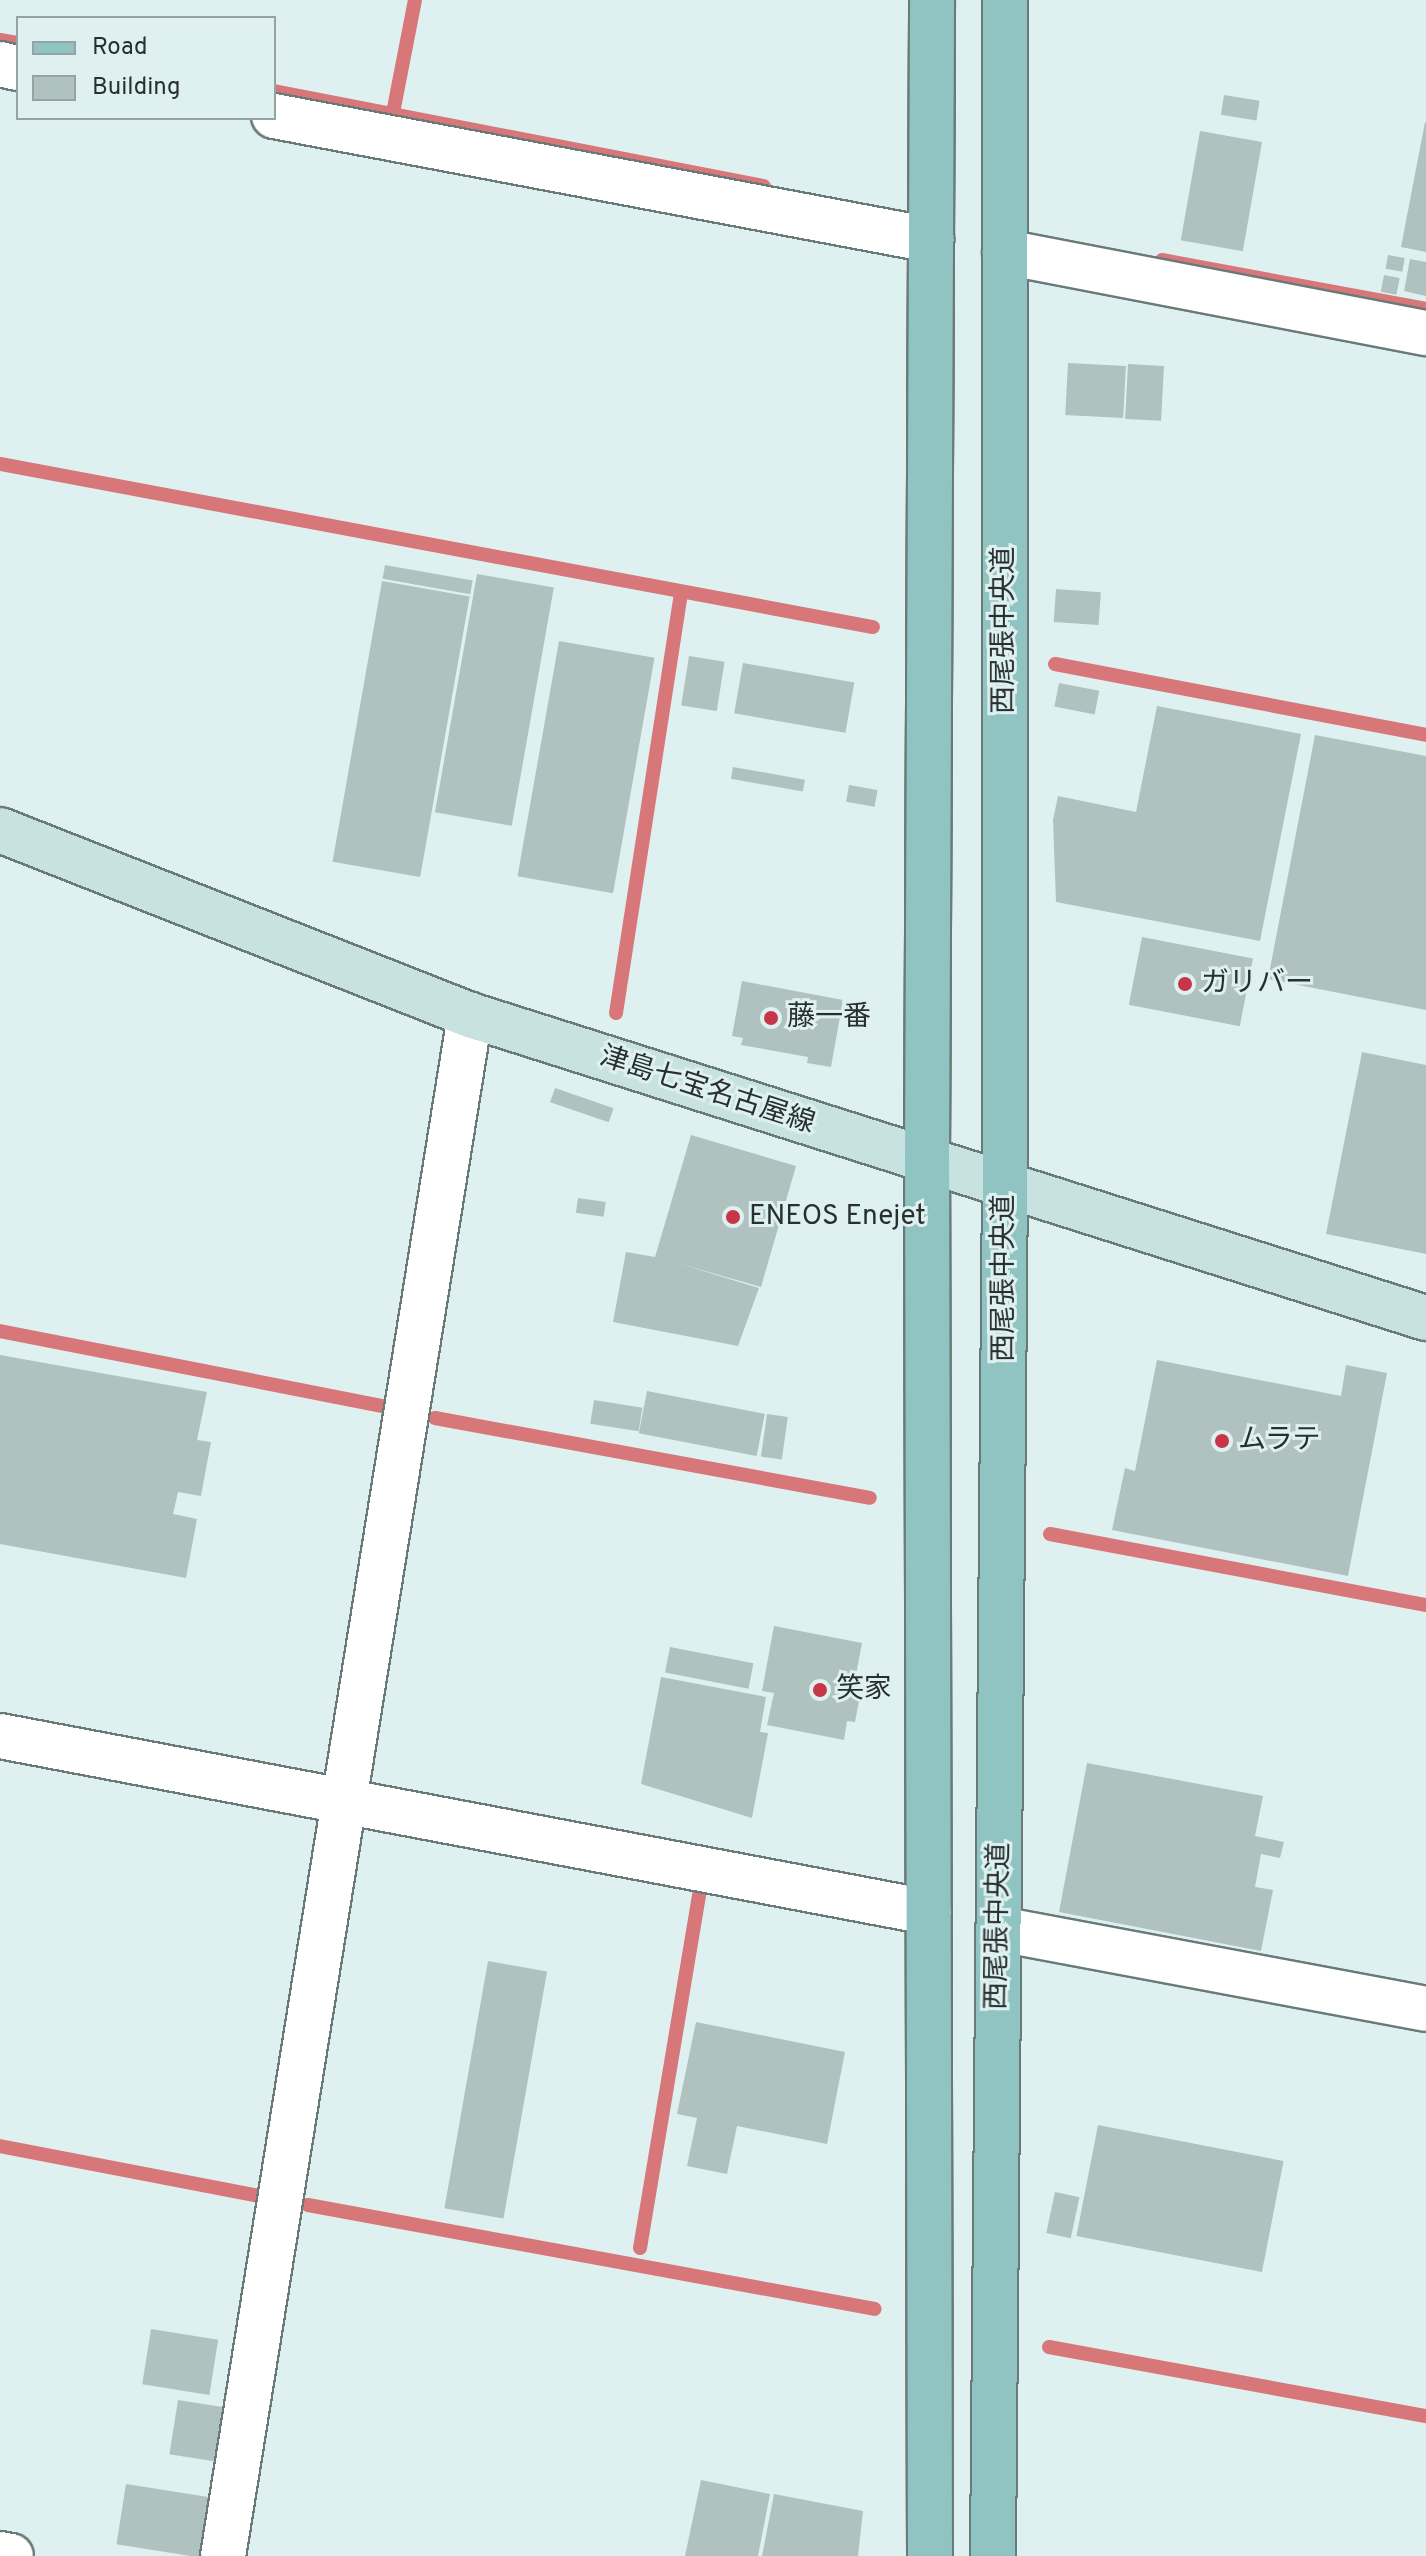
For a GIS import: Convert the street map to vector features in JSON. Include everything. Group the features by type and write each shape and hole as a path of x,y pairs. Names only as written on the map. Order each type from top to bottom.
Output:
{"main road":[{"path":"930,2556 927,1161 932,0"},
{"name":"西尾張中央道","path":"993,2556 1005,1187 1005,0"},
{"name":"津島七宝名古屋線","path":"0,830 470,1015 1426,1318"}],"street":[{"path":"276,116 931,240"},
{"path":"1005,252 1426,333"},
{"path":"223,2556 470,1015"},
{"path":"0,1736 928,1912"},
{"path":"999,1929 1426,2009"},
{"path":"0,2554 11,2556"}],"building":[{"path":"1224,95 1260,101 1256,120 1221,115"},
{"path":"1426,123 1426,252 1401,247"},
{"path":"1200,131 1262,142 1243,251 1181,240"},
{"path":"1388,255 1405,258 1402,272 1386,269"},
{"path":"1410,259 1426,262 1426,296 1404,291"},
{"path":"1384,275 1400,278 1396,295 1381,292"},
{"path":"1068,363 1126,366 1123,418 1065,415"},
{"path":"1128,364 1164,366 1161,421 1125,419"},
{"path":"385,565 473,580 470,594 383,579"},
{"path":"477,574 554,588 512,826 435,812"},
{"path":"382,581 470,596 420,877 333,862"},
{"path":"1056,589 1101,592 1099,625 1054,622"},
{"path":"559,641 655,658 613,893 517,876"},
{"path":"689,656 725,662 717,711 681,705"},
{"path":"743,663 854,683 845,733 734,713"},
{"path":"1059,683 1099,691 1095,714 1054,707"},
{"path":"1157,706 1301,734 1260,941 1056,902 1053,820 1058,796 1136,812"},
{"path":"1315,735 1426,756 1426,1010 1268,979"},
{"path":"733,767 805,780 803,791 731,779"},
{"path":"849,785 878,790 875,807 846,802"},
{"path":"1142,937 1253,959 1240,1026 1129,1005"},
{"path":"742,981 843,1000 831,1067 807,1063 808,1057 741,1045 743,1038 732,1036"},
{"path":"1362,1052 1426,1065 1426,1254 1326,1234"},
{"path":"555,1088 614,1108 609,1122 550,1102"},
{"path":"691,1135 796,1166 761,1287 677,1263 759,1288 738,1346 613,1322 626,1252 655,1257"},
{"path":"578,1198 606,1202 604,1217 576,1213"},
{"path":"0,1355 207,1392 197,1440 211,1442 201,1496 178,1492 173,1514 197,1519 186,1578 0,1544"},
{"path":"1157,1360 1341,1396 1346,1365 1387,1373 1348,1576 1112,1530 1125,1468 1135,1471"},
{"path":"647,1391 765,1414 757,1456 639,1433"},
{"path":"594,1400 642,1408 639,1431 590,1424"},
{"path":"767,1414 788,1417 782,1460 761,1457"},
{"path":"774,1626 862,1643 855,1680 863,1681 855,1722 847,1721 844,1740 767,1725 774,1693 762,1691"},
{"path":"670,1647 753,1663 748,1689 665,1673"},
{"path":"661,1677 766,1697 760,1732 768,1733 752,1818 641,1784"},
{"path":"1087,1763 1263,1796 1255,1836 1284,1842 1280,1858 1261,1854 1255,1887 1273,1890 1261,1951 1059,1912"},
{"path":"488,1961 547,1971 504,2219 444,2208"},
{"path":"696,2022 845,2052 827,2144 737,2126 727,2174 687,2166 697,2118 677,2114"},
{"path":"1098,2125 1284,2161 1262,2272 1076,2236"},
{"path":"1055,2192 1079,2197 1071,2238 1046,2233"},
{"path":"151,2329 218,2340 209,2395 142,2384"},
{"path":"178,2400 222,2407 214,2461 169,2454"},
{"path":"701,2480 770,2494 758,2556 685,2556"},
{"path":"126,2484 213,2498 204,2556 116,2544"},
{"path":"774,2494 863,2511 858,2556 762,2556"}],"waterway":[{"path":"393,113 415,0"},
{"path":"0,40 16,43"},
{"path":"276,91 764,186"},
{"path":"1162,260 1426,309"},
{"path":"0,464 873,627"},
{"path":"616,1013 681,595"},
{"path":"1055,664 1426,735"},
{"path":"0,1331 388,1407"},
{"path":"435,1418 870,1498"},
{"path":"1050,1534 1426,1605"},
{"path":"640,2248 700,1889"},
{"path":"0,2146 260,2196"},
{"path":"308,2205 875,2309"},
{"path":"1049,2347 1426,2416"}],"place":[{"name":"ガリバー","path":"1185,984"},
{"name":"藤一番","path":"771,1018"},
{"name":"ENEOS Enejet","path":"733,1217"},
{"name":"ムラテ","path":"1222,1441"},
{"name":"笑家","path":"820,1690"}]}
